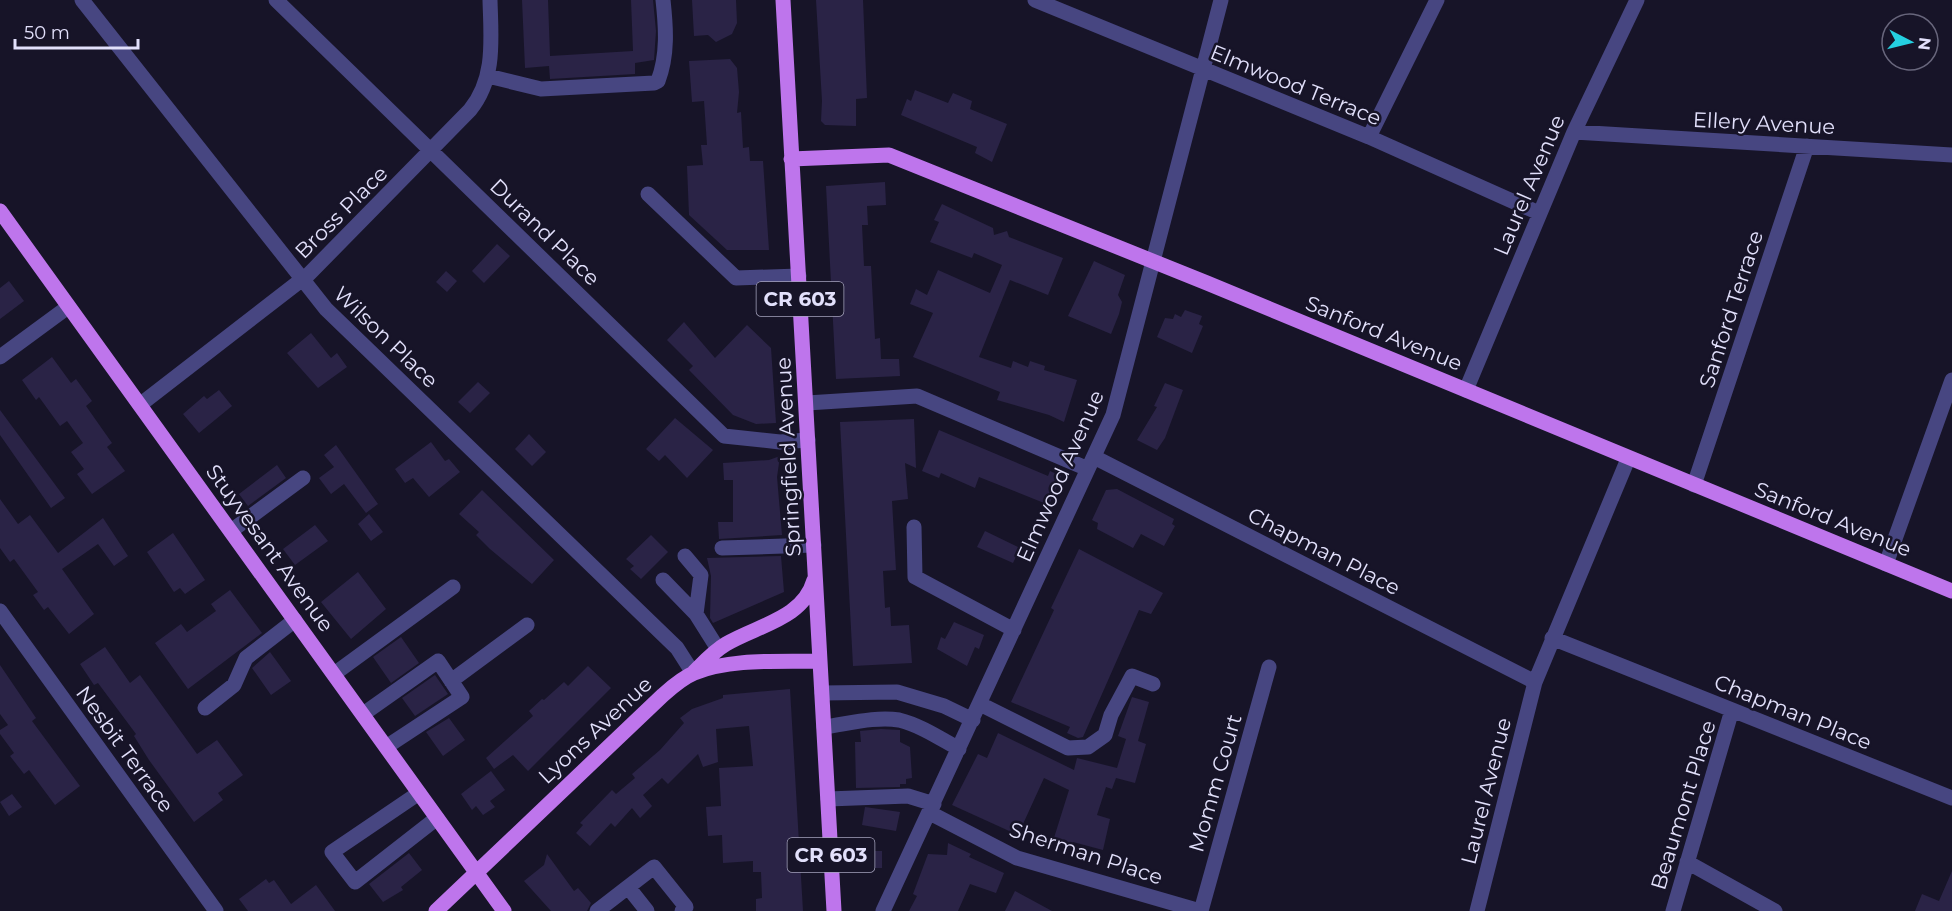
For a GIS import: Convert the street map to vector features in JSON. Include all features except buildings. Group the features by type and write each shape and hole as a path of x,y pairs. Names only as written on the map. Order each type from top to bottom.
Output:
{"main road":[{"name":"Springfield Avenue","path":"783,0 834,911"},
{"name":"Sanford Avenue","path":"791,159 890,155 1952,591"},
{"name":"Stuyvesant Avenue","path":"0,211 504,911"},
{"path":"693,673 718,649 796,609 807,598 816,574"},
{"name":"Lyons Avenue","path":"436,911 663,695 693,673 730,666 820,661"}],"street":[{"name":"Wilson Place","path":"82,0 326,309 677,648 693,673"},
{"name":"Durand Place","path":"276,0 724,436 780,442 808,440"},
{"name":"Bross Place","path":"141,404 301,280 432,150 479,99 488,76 491,50 490,0"},
{"path":"488,76 541,89 654,83 662,72 666,38 663,0"},
{"name":"Elmwood Terrace","path":"1035,0 1369,136 1539,213"},
{"name":"Elmwood Avenue","path":"882,909 932,808 1113,415 1221,0"},
{"path":"1369,136 1437,0"},
{"name":"Laurel Avenue","path":"1466,390 1574,132 1637,0"},
{"name":"Ellery Avenue","path":"1574,132 1952,155"},
{"name":"Sanford Terrace","path":"1694,484 1807,146"},
{"path":"648,194 736,278 799,276"},
{"path":"0,357 68,308"},
{"path":"1886,564 1952,381"},
{"name":"Chapman Place","path":"807,403 917,396 1091,463 1535,682"},
{"path":"1552,638 1628,459"},
{"path":"231,531 303,478"},
{"path":"914,527 915,577 1014,630"},
{"path":"722,548 814,544"},
{"path":"685,556 701,575 696,614"},
{"path":"663,580 696,614 718,649"},
{"path":"334,674 453,587"},
{"name":"Nesbit Terrace","path":"0,611 216,911"},
{"path":"205,708 234,685 246,658 295,620"},
{"path":"451,681 527,625"},
{"name":"Laurel Avenue","path":"1477,911 1535,682 1552,638"},
{"name":"Chapman Place","path":"1552,638 1952,798"},
{"path":"363,714 438,661 462,697 387,747"},
{"name":"Momm Court","path":"1201,911 1269,667"},
{"path":"980,704 1068,748 1078,749 1088,747 1105,735 1111,715 1132,676 1153,684"},
{"path":"822,693 897,692 944,706 973,720"},
{"name":"Beaumont Place","path":"1673,911 1732,710"},
{"path":"824,727 870,720 899,720 923,729 959,749"},
{"path":"419,793 332,852 355,882 437,818"},
{"name":"Sherman Place","path":"828,799 908,796 1017,858 1201,911"},
{"path":"1687,862 1775,911"},
{"path":"597,911 654,867 686,907 682,911"},
{"path":"628,887 647,911"}]}
